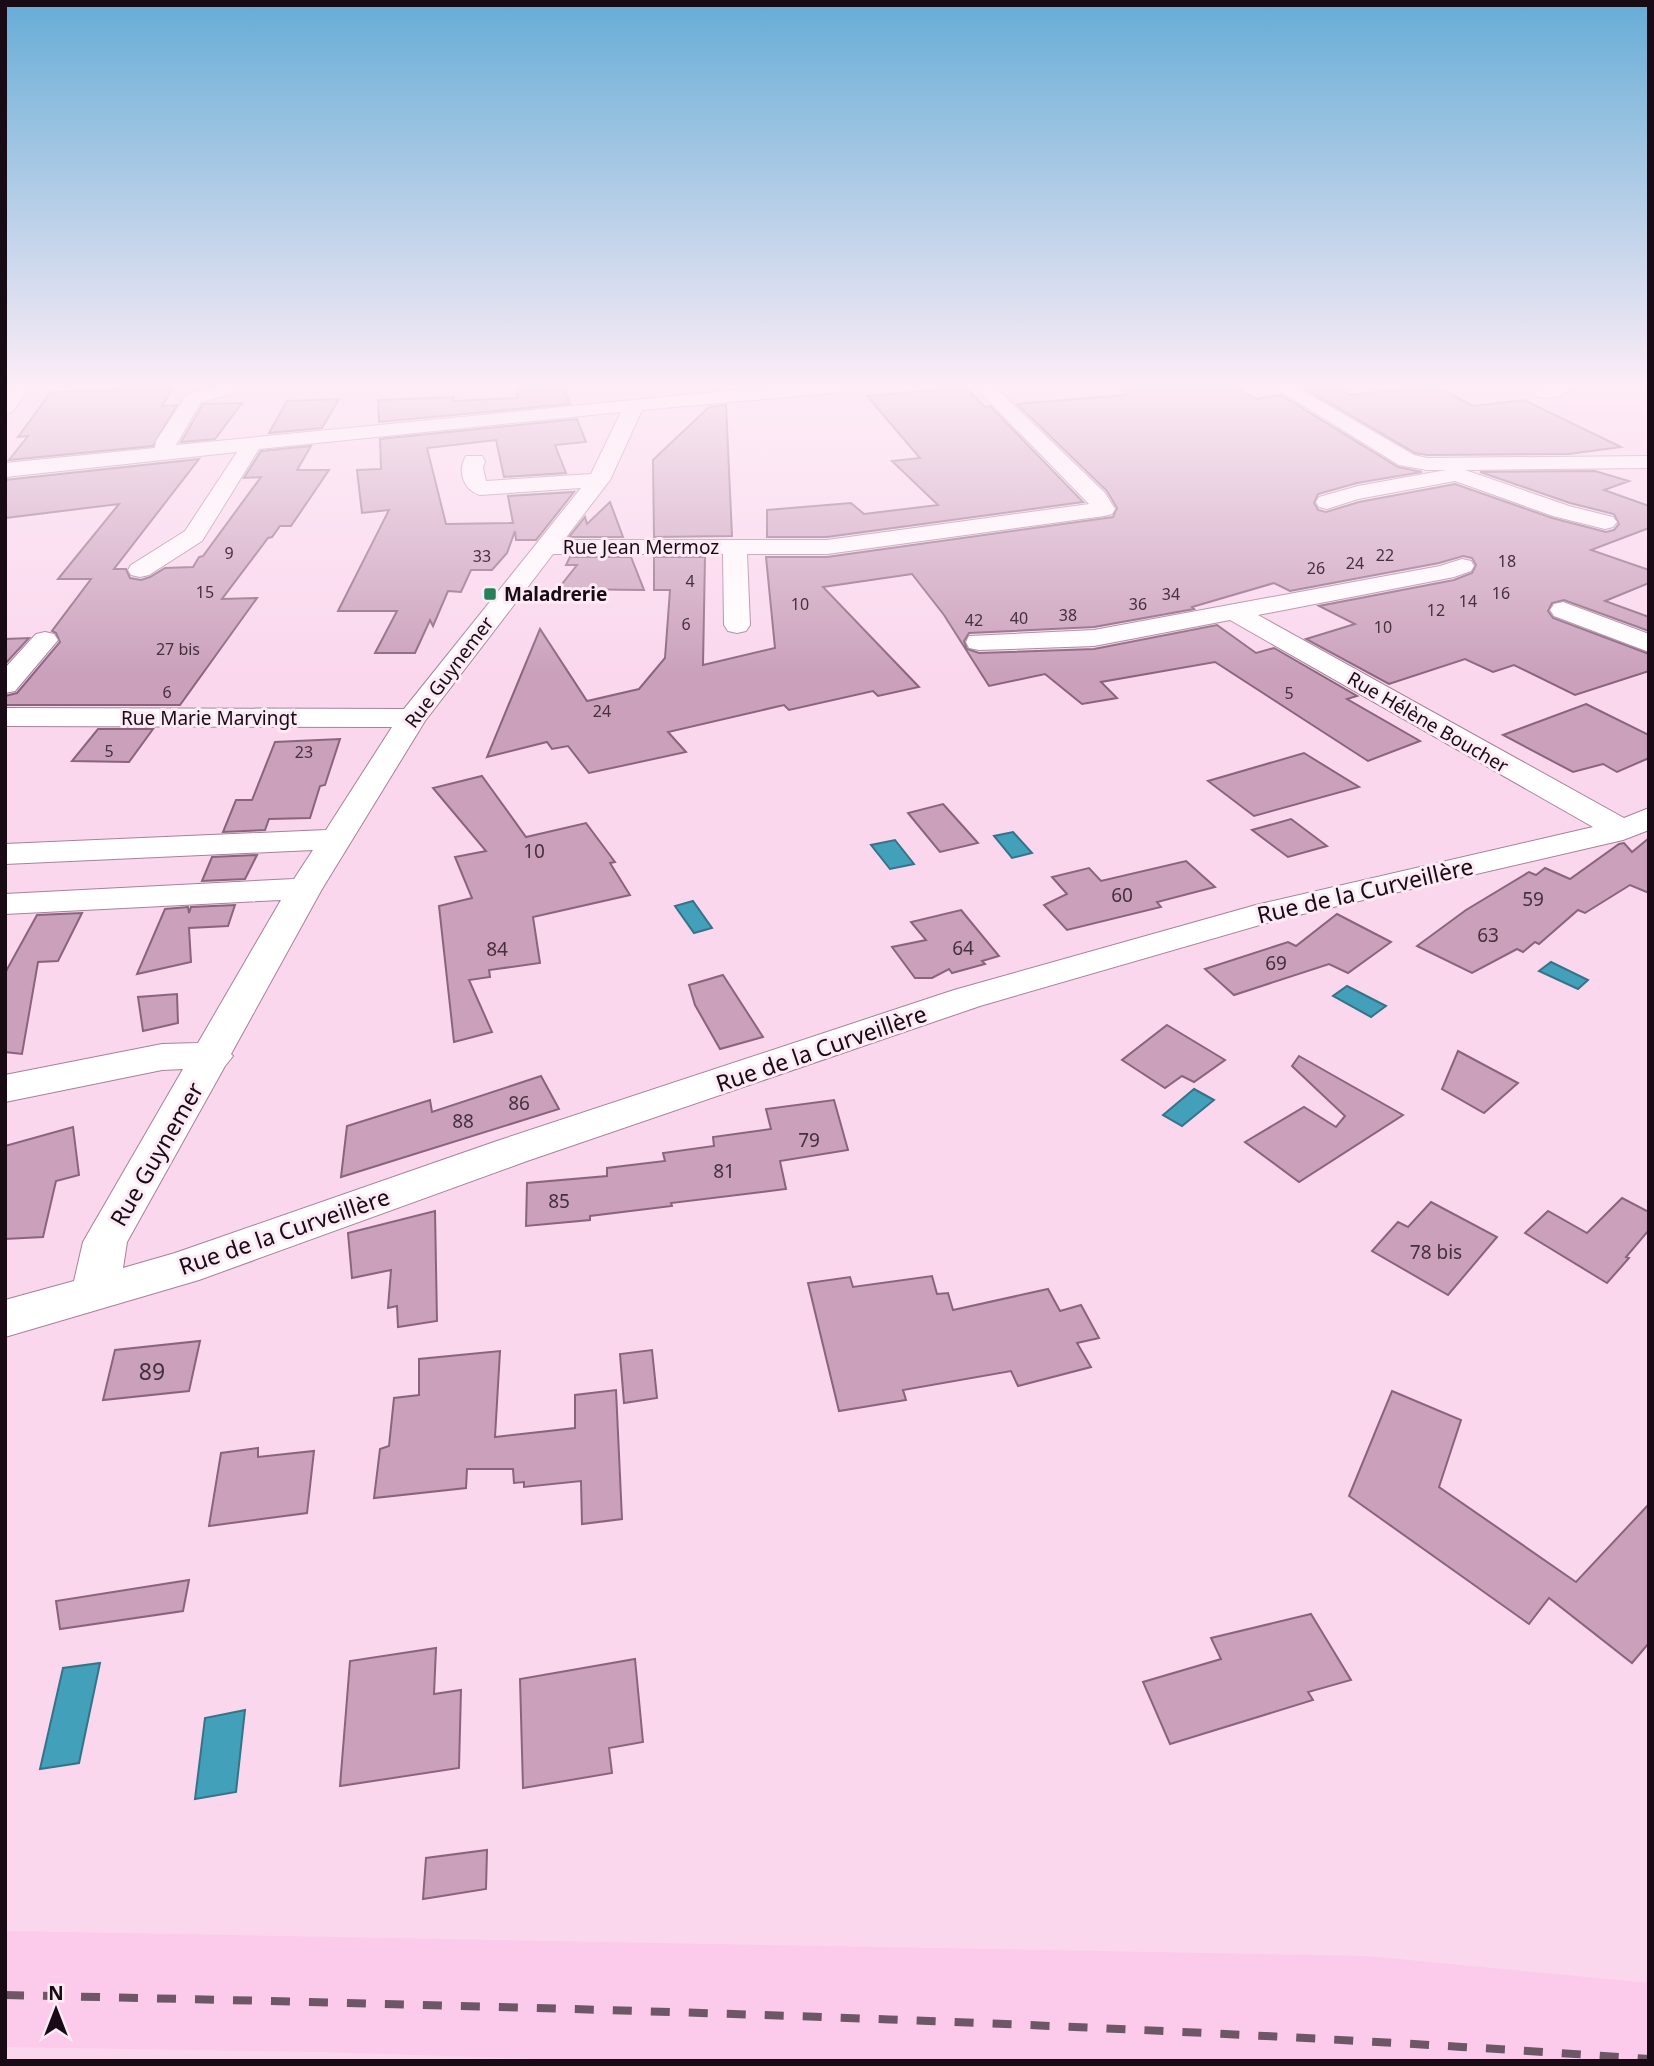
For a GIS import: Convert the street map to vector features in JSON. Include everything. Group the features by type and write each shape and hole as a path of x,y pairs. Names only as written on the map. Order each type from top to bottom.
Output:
{"street":[{"path":"141,570 194,536 228,482"},
{"path":"475,482 480,488 563,482"},
{"name":"Rue Guynemer","path":"95,1292 105,1242 305,890 412,718 597,482"},
{"name":"Rue Jean Mermoz","path":"546,547 736,548 866,544 1100,503 1079,482"},
{"path":"1327,502 1345,495 1427,482"},
{"path":"1485,482 1561,512 1605,522"},
{"name":"Rue Jean Mermoz","path":"736,548 737,625"},
{"path":"979,642 1094,638 1446,572 1462,566"},
{"path":"1563,610 1649,644"},
{"name":"Rue Hélène Boucher","path":"1234,612 1552,793 1636,824"},
{"path":"5,685 45,640"},
{"name":"Rue Marie Marvingt","path":"5,717 412,718"},
{"name":"Rue de la Curveillère","path":"5,1319 183,1268 512,1151 967,999 1268,912 1636,824"},
{"path":"5,853 337,839"},
{"path":"5,904 305,890"},
{"path":"5,1089 162,1057 213,1056"}],"shaded area":[{"path":"5,1931 1367,1956 1649,1983 1649,2061 602,2061 324,2052 5,2047"}],"water":[{"path":"1013,832 1032,853 1012,858 994,836"},
{"path":"895,840 914,864 890,869 871,845"},
{"path":"693,901 712,928 694,933 675,906"},
{"path":"1551,962 1588,980 1578,989 1539,971"},
{"path":"1347,986 1386,1006 1371,1017 1333,996"},
{"path":"1194,1089 1214,1100 1182,1126 1163,1115"},
{"path":"100,1663 79,1763 40,1769 63,1668"},
{"path":"245,1710 236,1792 195,1799 205,1718"}],"building":[{"path":"5,482 181,482 114,569 126,569 130,578 141,580 165,568 193,567 199,557 203,556 257,482 321,482 291,526 280,526 272,537 268,538 222,599 257,598 180,705 5,705 5,696 17,693 60,642 52,631 91,579 58,579 119,504 5,518"},
{"path":"358,482 436,482 446,524 513,523 508,496 574,492 536,540 516,540 515,531 507,553 492,570 471,570 461,592 448,591 433,626 430,620 415,653 375,653 397,611 338,611 389,510 362,513"},
{"path":"653,482 730,482 732,536 654,537"},
{"path":"914,482 1064,482 1083,502 827,537 767,537 767,510 851,503 864,514 938,505"},
{"path":"1098,482 1360,482 1318,494 1314,503 1318,510 1326,512 1359,502 1455,484 1552,518 1606,532 1614,530 1619,524 1614,514 1570,503 1510,482 1625,482 1604,490 1649,506 1649,528 1591,550 1649,570 1649,583 1605,601 1649,617 1649,631 1564,600 1552,603 1548,611 1553,618 1649,654 1649,671 1575,695 1514,665 1493,672 1465,659 1389,684 1306,639 1355,624 1319,606 1454,580 1472,573 1476,565 1472,558 1463,556 1439,563 1290,591 1274,583 1192,607 1194,609 1094,627 969,633 964,641 967,649 979,653 1094,649 1217,625 1256,653 1274,648 1357,696 1347,699 1420,741 1368,761 1215,662 1101,682 1117,698 1082,704 1045,674 989,686 944,615 912,574 823,587 919,687 878,696 873,691 789,710 784,705 668,732 686,752 589,773 568,746 552,749 547,742 487,757 540,629 587,701 639,689 665,658 670,590 654,590 654,557 705,557 703,665 775,648 766,557 827,557 1113,517 1117,508"},
{"path":"610,502 623,537 569,537 585,517 587,524"},
{"path":"570,557 631,557 644,590 558,589 577,565 566,565"},
{"path":"29,638 5,664 5,639"},
{"path":"1586,704 1649,735 1649,758 1617,772 1603,764 1573,772 1503,735"},
{"path":"98,729 153,729 129,762 72,761"},
{"path":"340,739 325,785 320,786 310,818 269,819 265,830 223,832 236,800 252,800 275,742"},
{"path":"1304,753 1359,787 1254,816 1208,781"},
{"path":"482,776 526,837 586,823 615,862 610,863 630,895 533,917 540,963 489,970 490,977 469,980 492,1032 454,1042 439,906 472,898 455,857 486,851 433,788"},
{"path":"943,804 978,843 940,852 908,813"},
{"path":"1291,819 1327,846 1288,857 1252,830"},
{"path":"1649,838 1649,893 1630,885 1585,913 1578,910 1539,944 1535,942 1523,952 1517,949 1472,973 1417,946 1466,910 1529,872 1536,875 1545,868 1570,879 1619,844 1624,843 1632,852"},
{"path":"257,855 245,879 202,881 212,857"},
{"path":"1186,861 1215,887 1157,902 1161,907 1067,930 1044,905 1067,894 1052,877 1089,868 1101,881"},
{"path":"235,905 228,926 189,928 191,962 137,974 165,909 188,907 189,913 191,907"},
{"path":"961,910 999,956 982,961 985,964 952,973 949,969 932,978 915,978 892,947 926,940 911,922"},
{"path":"82,913 58,961 38,962 22,1054 5,1052 5,973 37,915"},
{"path":"1337,914 1391,942 1348,973 1329,964 1234,995 1205,969 1288,942 1296,946"},
{"path":"723,975 763,1037 720,1049 695,1005 689,985"},
{"path":"177,994 178,1023 143,1031 138,997"},
{"path":"1167,1025 1225,1060 1194,1082 1182,1076 1165,1088 1122,1060"},
{"path":"1458,1051 1518,1083 1484,1113 1442,1089"},
{"path":"1299,1056 1403,1115 1299,1182 1245,1142 1304,1107 1336,1127 1345,1116 1292,1066"},
{"path":"541,1076 559,1109 341,1177 347,1126 430,1100 432,1112"},
{"path":"834,1100 848,1150 780,1161 786,1189 671,1203 672,1206 590,1216 590,1220 526,1226 527,1183 607,1176 607,1168 665,1161 663,1153 714,1146 713,1137 771,1129 766,1109"},
{"path":"73,1127 79,1175 56,1181 43,1237 5,1239 5,1146"},
{"path":"1622,1198 1649,1212 1649,1230 1607,1283 1525,1233 1548,1211 1587,1233"},
{"path":"1431,1202 1497,1237 1448,1295 1372,1251 1398,1222 1408,1227"},
{"path":"435,1211 437,1321 398,1327 397,1306 388,1308 391,1270 352,1278 348,1233"},
{"path":"932,1276 937,1294 948,1293 953,1310 1048,1289 1060,1311 1081,1305 1099,1338 1077,1343 1091,1367 1018,1386 1011,1371 903,1390 906,1400 839,1411 808,1283 850,1277 853,1287"},
{"path":"200,1341 189,1391 103,1400 115,1350"},
{"path":"652,1350 657,1398 624,1403 620,1354"},
{"path":"500,1351 495,1437 575,1428 575,1395 616,1390 622,1519 582,1524 581,1481 524,1487 524,1482 514,1483 513,1469 467,1469 466,1488 374,1498 380,1449 389,1446 394,1398 419,1395 419,1359"},
{"path":"1392,1391 1461,1420 1439,1487 1576,1582 1649,1504 1649,1643 1632,1663 1549,1598 1529,1624 1349,1496"},
{"path":"258,1448 258,1457 314,1451 307,1513 209,1526 221,1453"},
{"path":"189,1580 183,1611 60,1629 56,1601"},
{"path":"1311,1614 1351,1680 1308,1692 1313,1700 1170,1744 1143,1682 1221,1659 1211,1638"},
{"path":"436,1648 434,1694 461,1690 459,1768 340,1786 350,1661"},
{"path":"635,1659 643,1742 609,1748 612,1773 523,1788 520,1679"},
{"path":"487,1850 486,1889 423,1899 426,1858"}],"railway":[{"path":"5,1995 828,2017 1239,2035 1649,2059"}],"place":[{"name":"Maladrerie","path":"490,594"}]}
